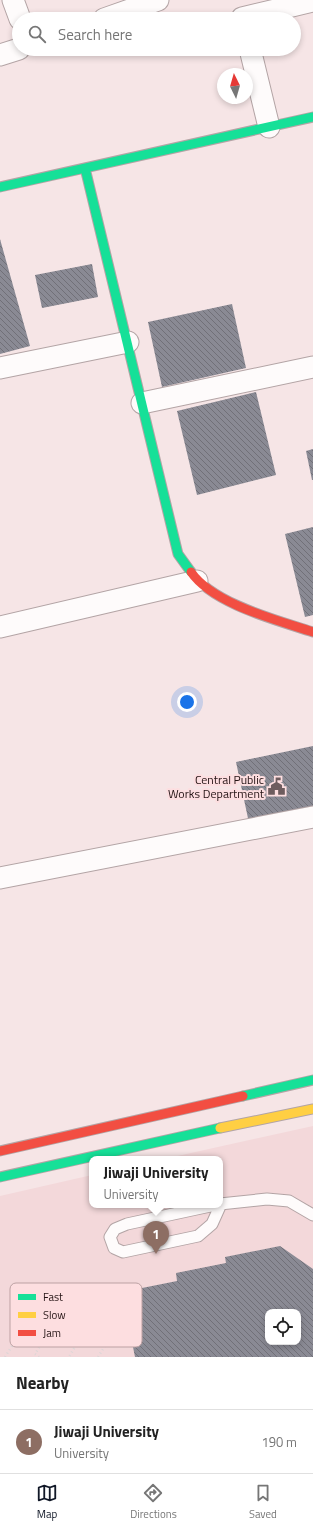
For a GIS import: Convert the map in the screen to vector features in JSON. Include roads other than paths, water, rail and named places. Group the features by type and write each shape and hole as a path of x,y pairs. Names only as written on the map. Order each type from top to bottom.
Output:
{"street":[{"path":"13,0 17,12"},
{"path":"124,12 158,0"},
{"path":"241,12 313,1"},
{"path":"0,56 12,52"},
{"path":"252,56 269,127"},
{"path":"0,187 313,117"},
{"path":"85,168 178,554 196,581 229,601 265,616 313,632"},
{"path":"0,368 128,342"},
{"path":"142,403 313,367"},
{"path":"0,627 196,581"},
{"path":"0,878 313,816"},
{"path":"0,1151 313,1080"},
{"path":"93,1156 313,1109"},
{"path":"0,1177 89,1157"}],"lane":[{"path":"223,1204 267,1199 289,1201 313,1215"},
{"path":"201,1208 127,1224 115,1229 110,1237 114,1248 123,1252 198,1236 212,1224 218,1208"}],"place":[{"name":"Central Public Works Department","path":"277,786"},
{"name":"Jiwaji University","path":"156,1254"}]}
